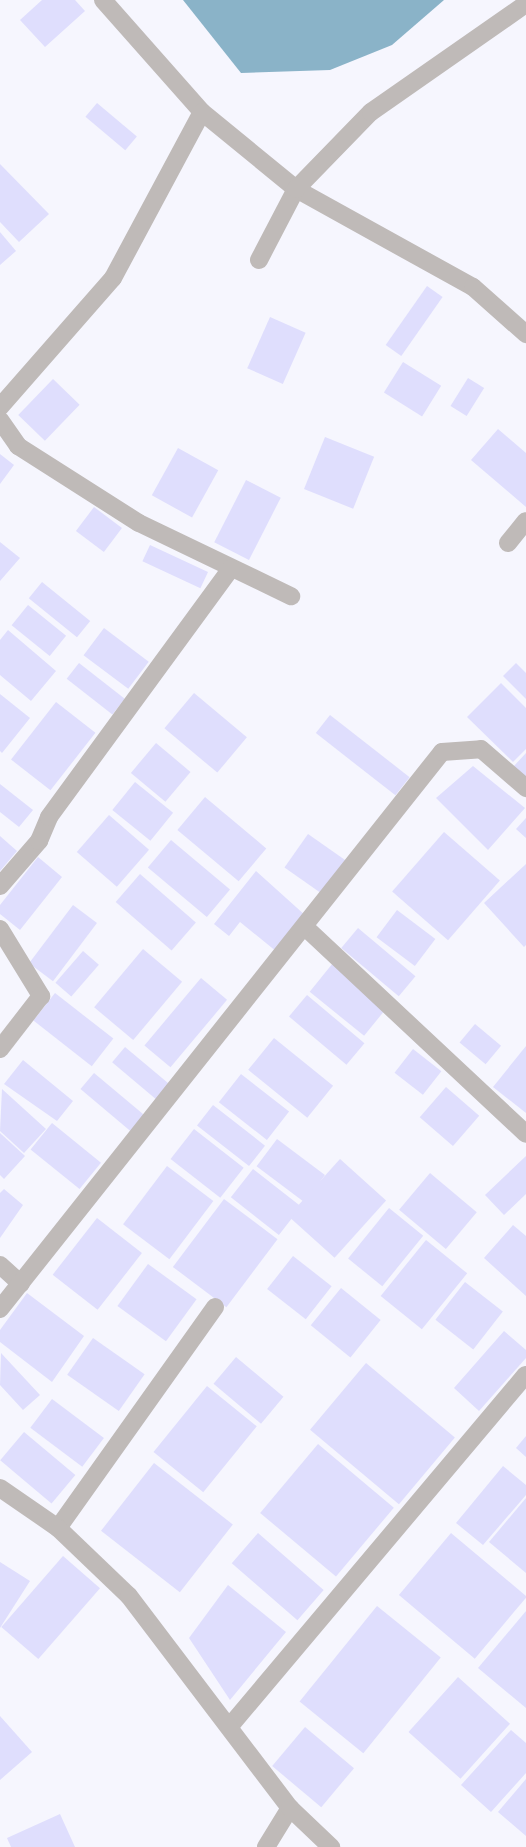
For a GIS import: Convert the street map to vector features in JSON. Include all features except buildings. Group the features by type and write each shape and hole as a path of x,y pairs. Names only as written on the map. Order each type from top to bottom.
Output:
{"street":[{"path":"103,0 202,112 296,189 473,287 526,334"},
{"path":"259,260 296,189 371,112 526,4"},
{"path":"0,407 112,278 202,112"},
{"path":"0,420 18,446 139,523 291,596"},
{"path":"508,543 526,521"},
{"path":"0,886 39,841 49,817 231,568"},
{"path":"0,1309 306,928 442,752 481,749 526,788"},
{"path":"306,928 526,1134"},
{"path":"0,929 40,996 0,1049"},
{"path":"0,1265 21,1284"},
{"path":"58,1528 215,1307"},
{"path":"230,1726 526,1375"},
{"path":"0,1488 58,1528 129,1596 230,1726 290,1808 331,1847"},
{"path":"266,1847 290,1808"}],"water":[{"path":"183,0 444,0 392,45 330,70 241,73"}]}
